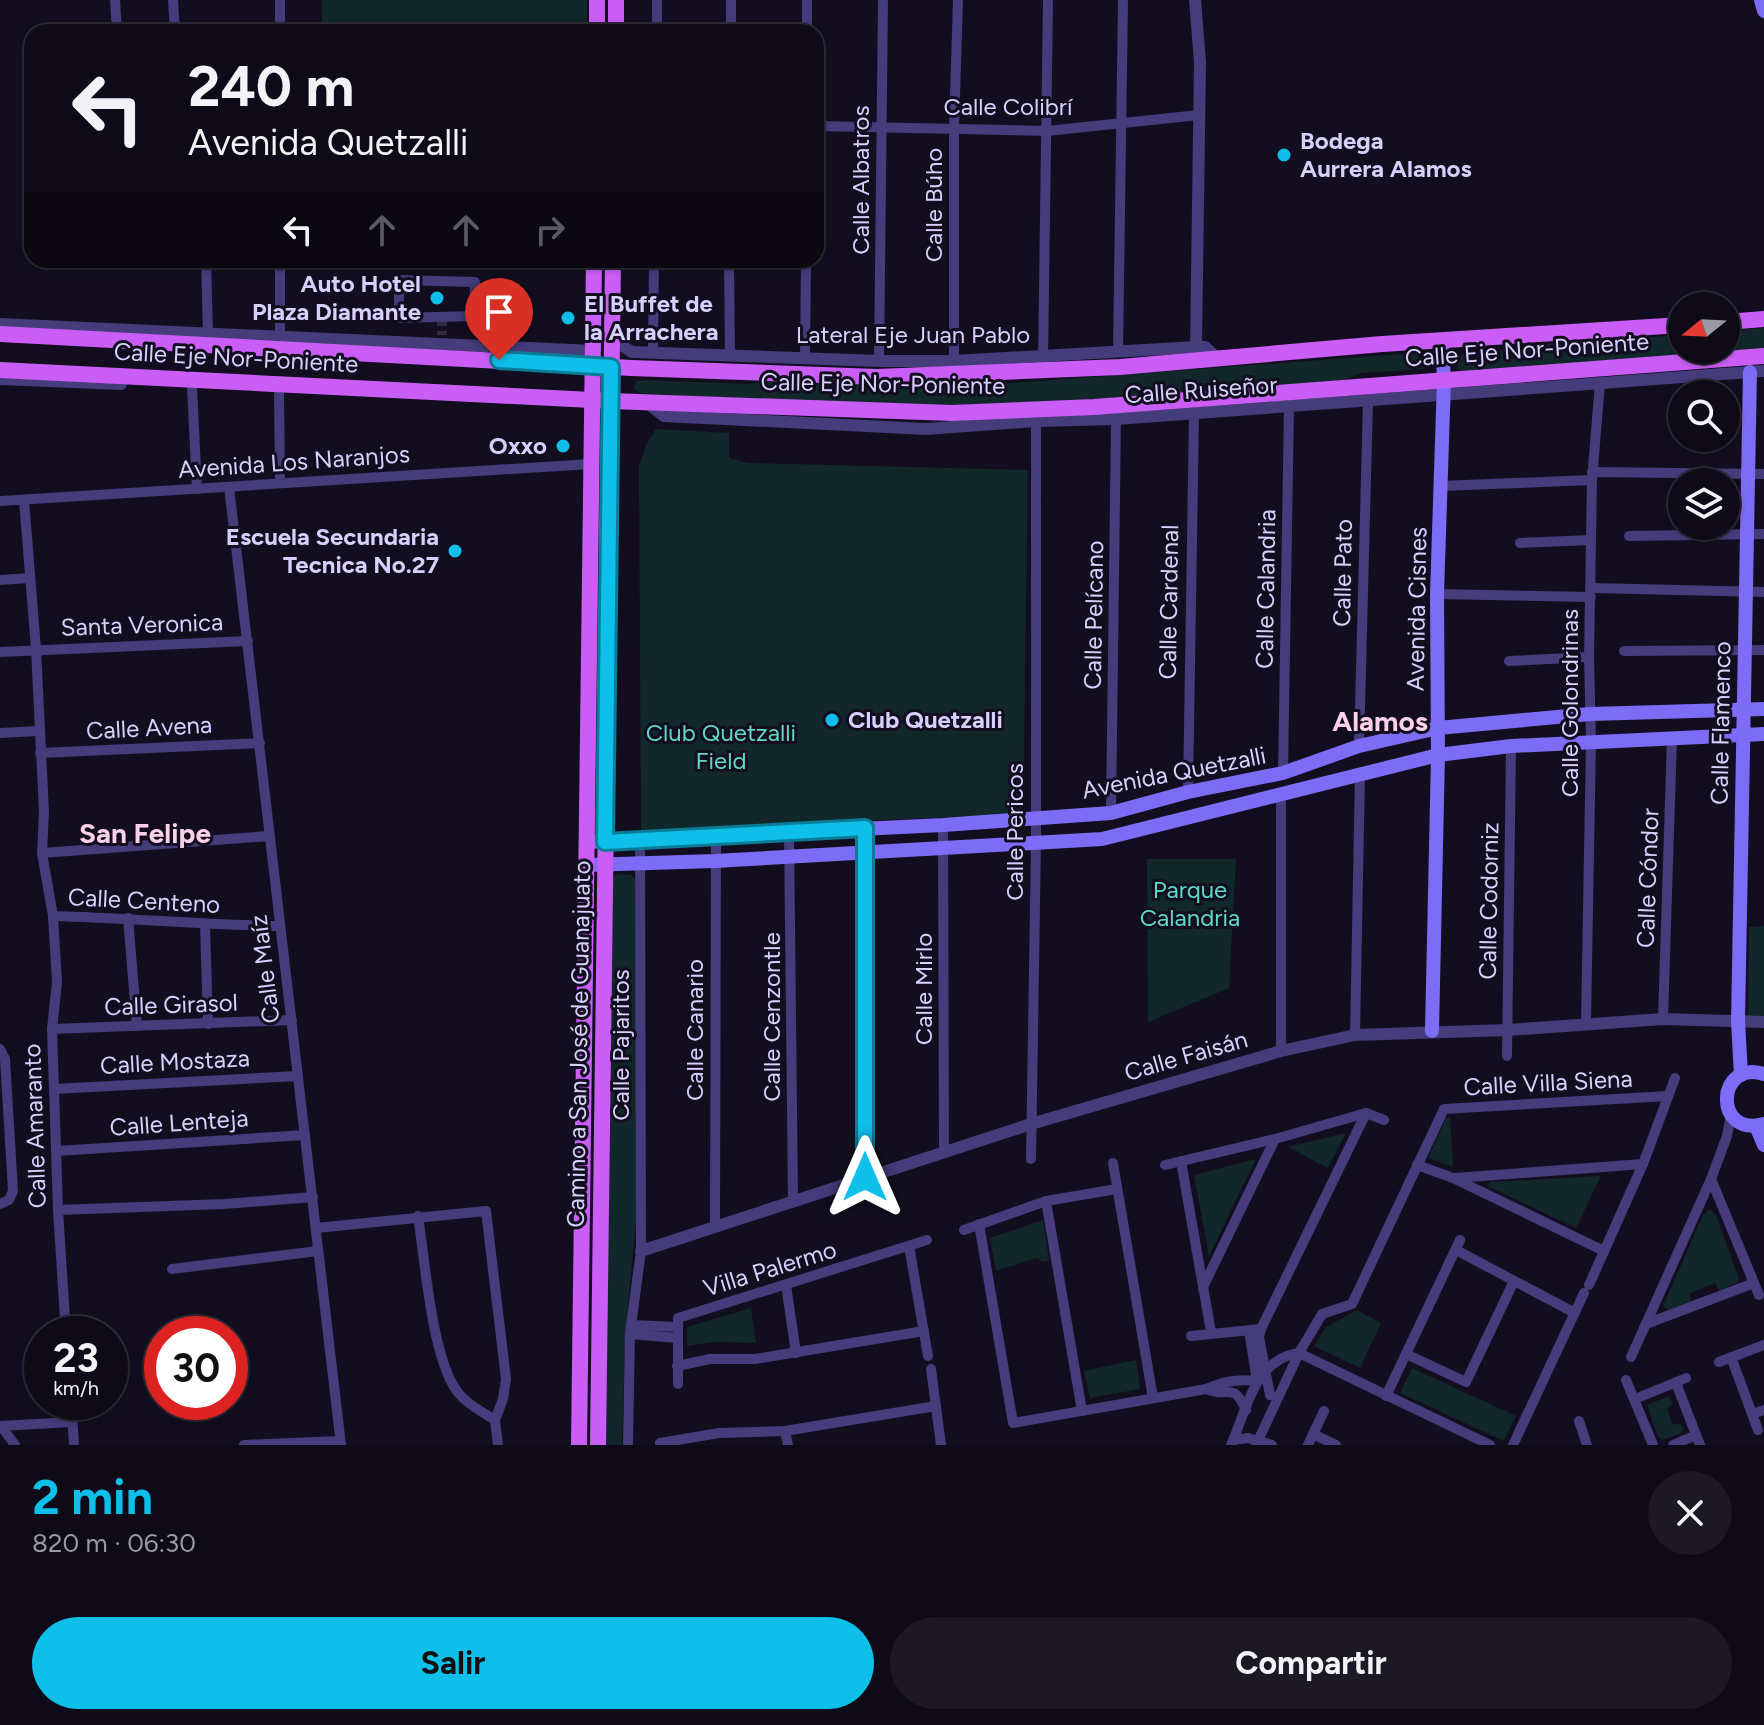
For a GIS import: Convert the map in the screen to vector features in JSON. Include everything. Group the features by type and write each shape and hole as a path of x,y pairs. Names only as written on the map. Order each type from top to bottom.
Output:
{"main road":[{"path":"597,0 597,24"},
{"path":"616,0 616,24"},
{"name":"Camino a San José de Guanajuato","path":"579,1445 594,268"},
{"name":"Camino a San José de Guanajuato","path":"598,1445 613,268"},
{"path":"1740,321 1764,319"},
{"name":"Calle Eje Nor-Poniente","path":"0,334 280,342 593,358 611,367 877,377 1043,364 1219,360 1442,340 1668,326"},
{"name":"Avenida Cisnes","path":"1432,1031 1442,340"},
{"name":"Calle Eje Nor-Poniente","path":"0,370 592,408 611,401 1036,415 1443,388 1764,356"},
{"name":"Calle Flamenco","path":"1741,1075 1738,1021 1746,535 1757,372"},
{"name":"Avenida Quetzalli","path":"587,842 943,825 1111,813 1188,792 1283,773 1359,746 1438,728 1590,714 1764,709"},
{"name":"Avenida Quetzalli","path":"586,865 715,861 1102,839 1438,755 1511,746 1764,734"},
{"path":"1764,1074 1749,1072 1741,1075 1728,1088 1726,1097 1731,1115 1747,1125 1760,1125 1764,1145"}],"street":[{"path":"115,0 116,24"},
{"path":"173,0 174,24"},
{"path":"280,0 280,24"},
{"path":"657,0 657,24"},
{"path":"731,0 731,24"},
{"path":"807,0 807,24"},
{"name":"Calle Albatros","path":"879,361 883,0"},
{"name":"Calle Búho","path":"954,361 954,128 958,0"},
{"path":"1043,364 1048,0"},
{"path":"1118,352 1123,0"},
{"path":"1195,0 1200,62 1196,347 1205,347 1219,360"},
{"name":"Calle Colibrí","path":"824,126 1047,131 1199,115"},
{"path":"206,268 208,334"},
{"path":"280,268 280,342"},
{"path":"653,353 654,268"},
{"path":"729,268 730,356"},
{"path":"805,358 806,268"},
{"path":"399,280 475,282 474,316 442,316 399,318 399,280"},
{"path":"0,324 208,334 280,342 442,339 593,358"},
{"name":"Lateral Eje Juan Pablo","path":"612,331 621,345 632,352 879,361 1043,364 1118,352 1196,347"},
{"name":"Calle Ruiseñor","path":"1036,415 1116,419 1368,401 1443,388 1600,383 1757,372"},
{"path":"0,379 592,408"},
{"name":"Calle Golondrinas","path":"1586,1023 1592,476 1600,383"},
{"path":"192,387 197,489"},
{"path":"279,392 280,482"},
{"name":"Calle Pato","path":"1359,746 1368,401"},
{"name":"Calle Calandria","path":"1283,773 1289,406"},
{"name":"Calle Cardenal","path":"1188,792 1194,413"},
{"name":"Calle Pericos","path":"1031,1159 1036,841 1036,415"},
{"name":"Calle Pelícano","path":"1111,813 1116,419"},
{"name":"Avenida Los Naranjos","path":"0,501 591,464"},
{"path":"1441,486 1592,476 1764,474"},
{"name":"Calle Maíz","path":"229,487 340,1443"},
{"name":"Santa Veronica","path":"24,500 36,649 44,812 42,853 53,916"},
{"path":"1629,536 1764,534"},
{"path":"1520,543 1591,540"},
{"path":"0,580 30,578"},
{"path":"1437,594 1764,592"},
{"name":"Santa Veronica","path":"36,649 248,641"},
{"path":"0,652 36,649"},
{"path":"1624,651 1764,650"},
{"path":"1509,661 1589,657"},
{"path":"0,733 38,731"},
{"name":"Calle Cóndor","path":"1663,1019 1672,738"},
{"name":"Calle Avena","path":"40,753 260,743"},
{"name":"Calle Codorniz","path":"1507,1056 1511,746"},
{"path":"1355,1035 1360,773"},
{"path":"1281,794 1281,1051"},
{"name":"Calle Mirlo","path":"943,825 944,1153"},
{"path":"865,828 865,1177"},
{"name":"Calle Cenzontle","path":"789,832 793,1201"},
{"path":"42,853 269,836"},
{"name":"Calle Canario","path":"715,1225 716,836"},
{"name":"Calle Pajaritos","path":"628,1445 631,1324 641,1251 640,840"},
{"name":"Calle Centeno","path":"53,916 280,926"},
{"name":"Calle Amaranto","path":"53,916 57,982 52,1029 65,1316"},
{"path":"128,918 137,1026"},
{"path":"205,925 208,1024"},
{"name":"Calle Faisán","path":"641,1251 1031,1124 1281,1051 1355,1035 1508,1030 1663,1019 1764,1022"},
{"name":"Calle Girasol","path":"52,1029 292,1020"},
{"path":"0,1049 5,1059 13,1191 9,1200 0,1204"},
{"name":"Calle Mostaza","path":"54,1089 298,1076"},
{"name":"Calle Villa Siena","path":"1513,1445 1643,1164 1675,1078"},
{"name":"Calle Villa Siena","path":"1257,1442 1272,1400 1322,1314 1352,1304 1444,1109 1668,1096"},
{"path":"1165,1165 1366,1113 1384,1120"},
{"path":"1272,1400 1259,1337 1261,1329 1366,1113"},
{"path":"1631,1357 1711,1179 1727,1136 1731,1115"},
{"name":"Calle Lenteja","path":"57,1151 305,1135"},
{"path":"1203,1287 1275,1139"},
{"path":"1181,1161 1211,1332"},
{"path":"1113,1163 1153,1398"},
{"path":"1453,1178 1643,1164"},
{"path":"1417,1165 1453,1178 1604,1251"},
{"path":"1711,1179 1759,1295"},
{"path":"964,1230 1046,1201 1117,1189"},
{"path":"58,1210 224,1204 313,1197"},
{"path":"1046,1201 1082,1411"},
{"path":"316,1228 486,1211 506,1379 495,1420 498,1445"},
{"path":"418,1216 446,1376 460,1396 495,1420"},
{"path":"979,1224 1013,1423 1206,1389 1214,1385 1257,1381"},
{"name":"Villa Palermo","path":"678,1332 678,1318 927,1240"},
{"path":"1386,1396 1458,1245 1514,1281 1575,1313"},
{"path":"909,1246 928,1356"},
{"path":"172,1269 318,1251"},
{"path":"1406,1354 1466,1382 1514,1281"},
{"path":"1646,1324 1754,1283"},
{"path":"786,1285 796,1353"},
{"path":"631,1324 678,1332 678,1384"},
{"path":"1191,1336 1261,1329"},
{"path":"677,1366 710,1359 755,1359 924,1331"},
{"path":"1249,1331 1257,1381 1272,1400"},
{"path":"1719,1362 1764,1345"},
{"path":"1232,1442 1257,1381 1266,1369 1286,1355 1299,1353 1490,1445"},
{"path":"1731,1357 1758,1430"},
{"path":"931,1369 941,1445"},
{"path":"1626,1380 1653,1445"},
{"path":"1635,1399 1681,1380 1698,1440 1673,1445"},
{"path":"1206,1389 1214,1393 1231,1390 1237,1393 1246,1410"},
{"path":"660,1443 676,1443 719,1433 753,1439 936,1406"},
{"path":"1752,1414 1764,1410"},
{"path":"1308,1445 1324,1411"},
{"path":"1579,1421 1587,1445"},
{"path":"1,1426 72,1422 74,1445"},
{"path":"1,1426 15,1445"},
{"path":"785,1431 788,1445"},
{"path":"1313,1434 1336,1445"},
{"path":"1232,1442 1248,1438 1272,1445"},
{"path":"244,1445 340,1443"}],"green space":[{"path":"322,0 587,0 587,24 322,24"},
{"path":"1764,328 1764,350 1740,352 1740,330"},
{"path":"1668,336 1668,357 1458,369 1456,357 1463,354 1529,345"},
{"path":"1428,352 1429,366 1425,369 1361,373 1344,380 1016,404 840,406 640,393 634,388 636,381 643,380 749,384 778,380 971,386"},
{"name":"Club Quetzalli","path":"656,429 729,433 729,458 748,463 1028,470 1023,814 641,830 639,467 646,445"},
{"name":"Parque Calandria","path":"1147,859 1236,859 1229,988 1148,1022"},
{"path":"631,875 637,881 636,1219 625,1342 622,1445 605,1445 613,876"},
{"path":"1764,926 1764,1018 1748,1017 1749,927"},
{"path":"1450,1117 1453,1167 1428,1158 1446,1119"},
{"path":"1346,1133 1328,1168 1288,1147"},
{"path":"1256,1159 1209,1256 1194,1175"},
{"path":"1601,1176 1576,1228 1488,1186 1490,1182"},
{"path":"1710,1209 1716,1215 1739,1279 1719,1291 1715,1283 1689,1294 1691,1302 1669,1310 1663,1306 1703,1215"},
{"path":"1043,1220 1049,1260 1043,1262 1036,1258 996,1271 990,1238"},
{"path":"751,1308 756,1343 714,1342 687,1346 687,1327"},
{"path":"1357,1310 1381,1323 1360,1368 1314,1346 1326,1327"},
{"path":"1136,1360 1140,1389 1090,1398 1084,1371"},
{"path":"1412,1368 1516,1416 1504,1441 1400,1393"},
{"path":"1669,1396 1673,1404 1667,1408 1673,1425 1680,1423 1683,1430 1662,1440 1647,1405"}],"tunnel":[{"path":"442,316 442,335"}],"place":[{"name":"Bodega Aurrera Alamos","path":"1284,155"},
{"name":"Auto Hotel Plaza Diamante","path":"437,298"},
{"name":"El Buffet de la Arrachera","path":"568,318"},
{"name":"Oxxo","path":"563,446"},
{"name":"Escuela Secundaria Tecnica No.27","path":"455,551"},
{"name":"Club Quetzalli","path":"832,720"}],"district":[{"name":"Alamos","path":"1380,721"},
{"name":"San Felipe","path":"145,833"}],"route":[{"path":"499,360 611,367 605,842 865,828 865,1177"}],"park label":[{"name":"Club Quetzalli Field","path":"721,747"}]}
